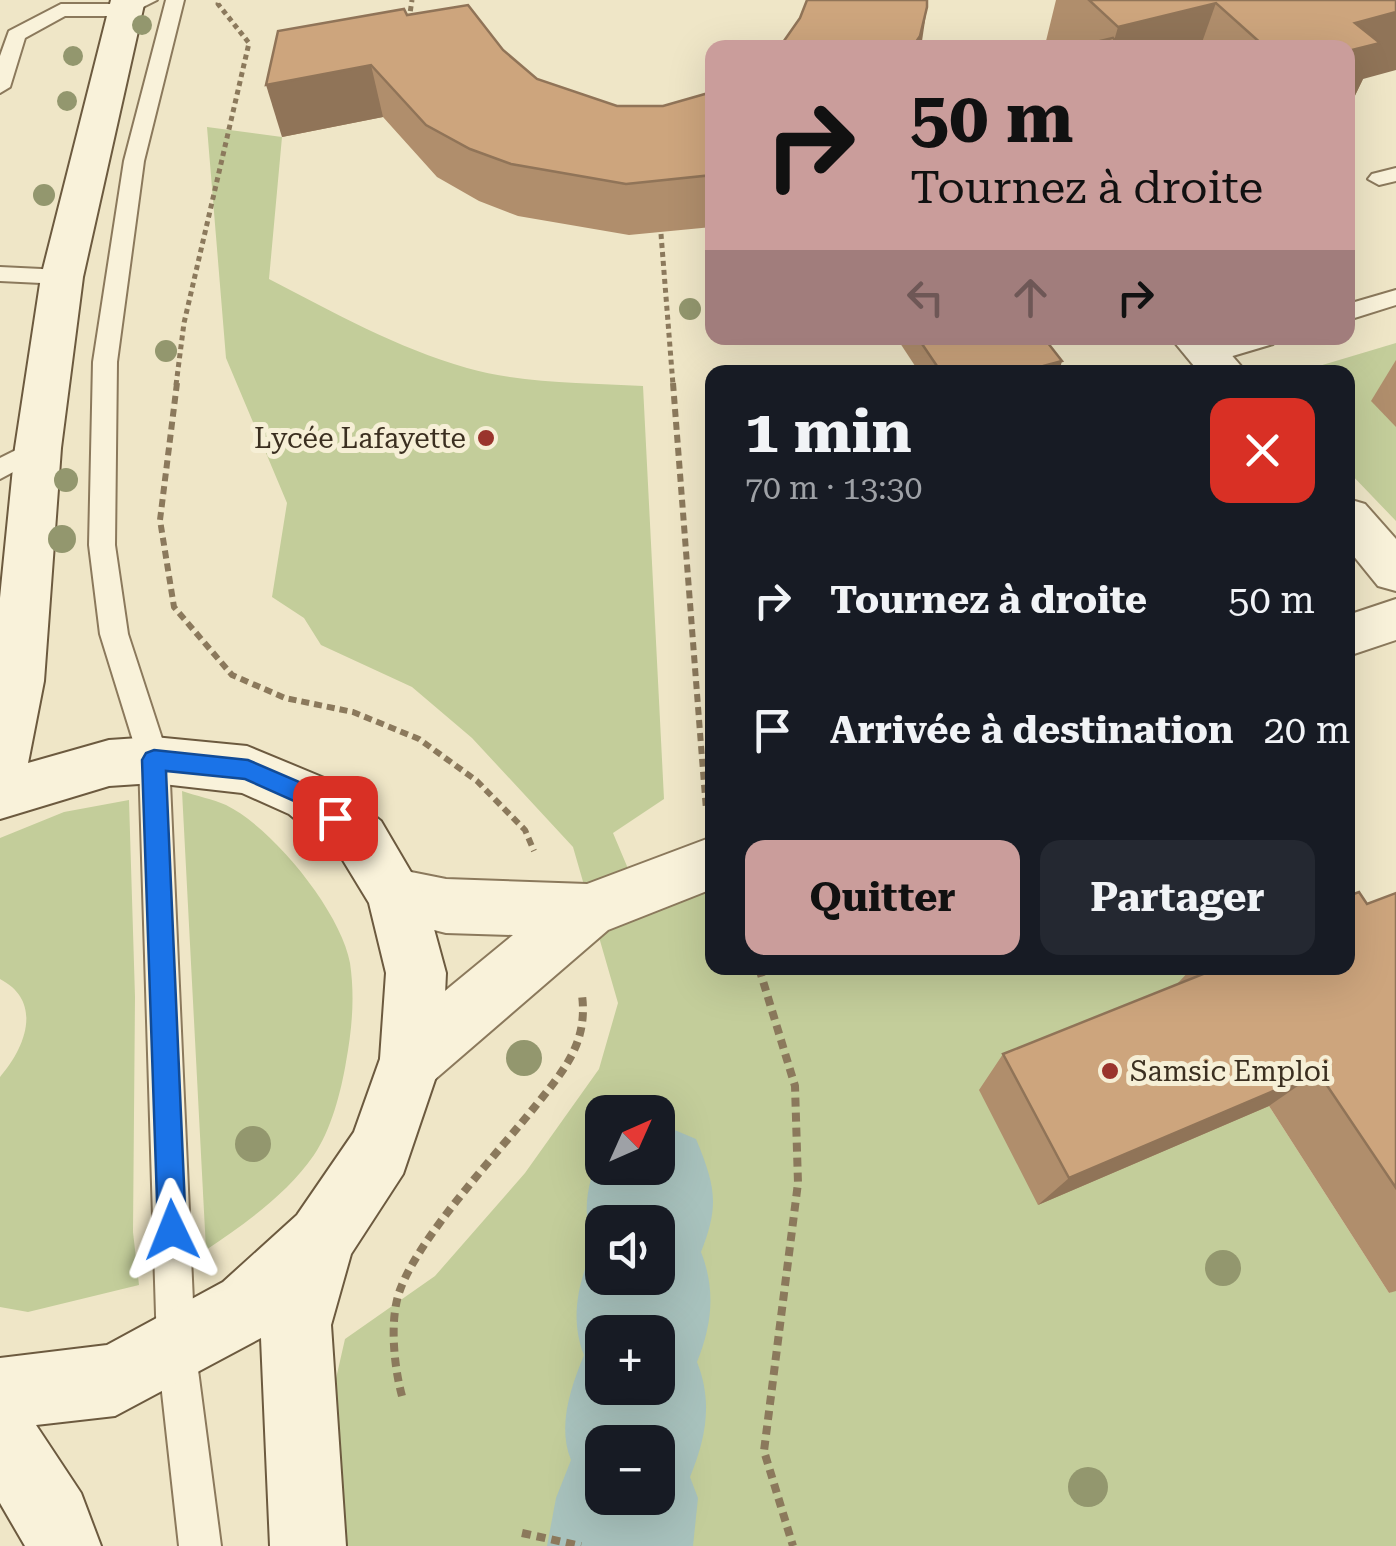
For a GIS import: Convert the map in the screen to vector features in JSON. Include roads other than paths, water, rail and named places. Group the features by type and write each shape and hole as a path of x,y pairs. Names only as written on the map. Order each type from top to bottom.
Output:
{"main road":[{"path":"0,764 18,681 38,448 62,278 133,4"},
{"path":"1355,525 1396,572"},
{"path":"1355,634 1396,619"},
{"path":"0,795 109,763 154,760 248,770 310,797 360,840 396,896 416,973 411,1059 380,1151 321,1239 248,1307 114,1380 0,1394"},
{"path":"411,1059 568,918 705,842"},
{"path":"396,896 446,906 568,918"},
{"path":"308,1546 296,1326 321,1239"},
{"path":"0,1435 54,1520 64,1546"}],"lane":[{"path":"176,0 134,161 105,362 102,545 107,606 154,760 176,1347 200,1546"},
{"path":"0,87 16,36 61,10 133,4"},
{"path":"0,274 62,278"},
{"path":"1355,310 1396,297"},
{"path":"1208,355 1242,345"},
{"path":"0,470 38,448"}],"waterway":[{"path":"650,1205 651,1185"},
{"path":"643,1315 645,1295"},
{"path":"636,1425 637,1405"},
{"path":"620,1546 625,1515"}],"place":[{"name":"Lycée Lafayette","path":"486,438"},
{"name":"Samsic Emploi","path":"1110,1071"}]}
